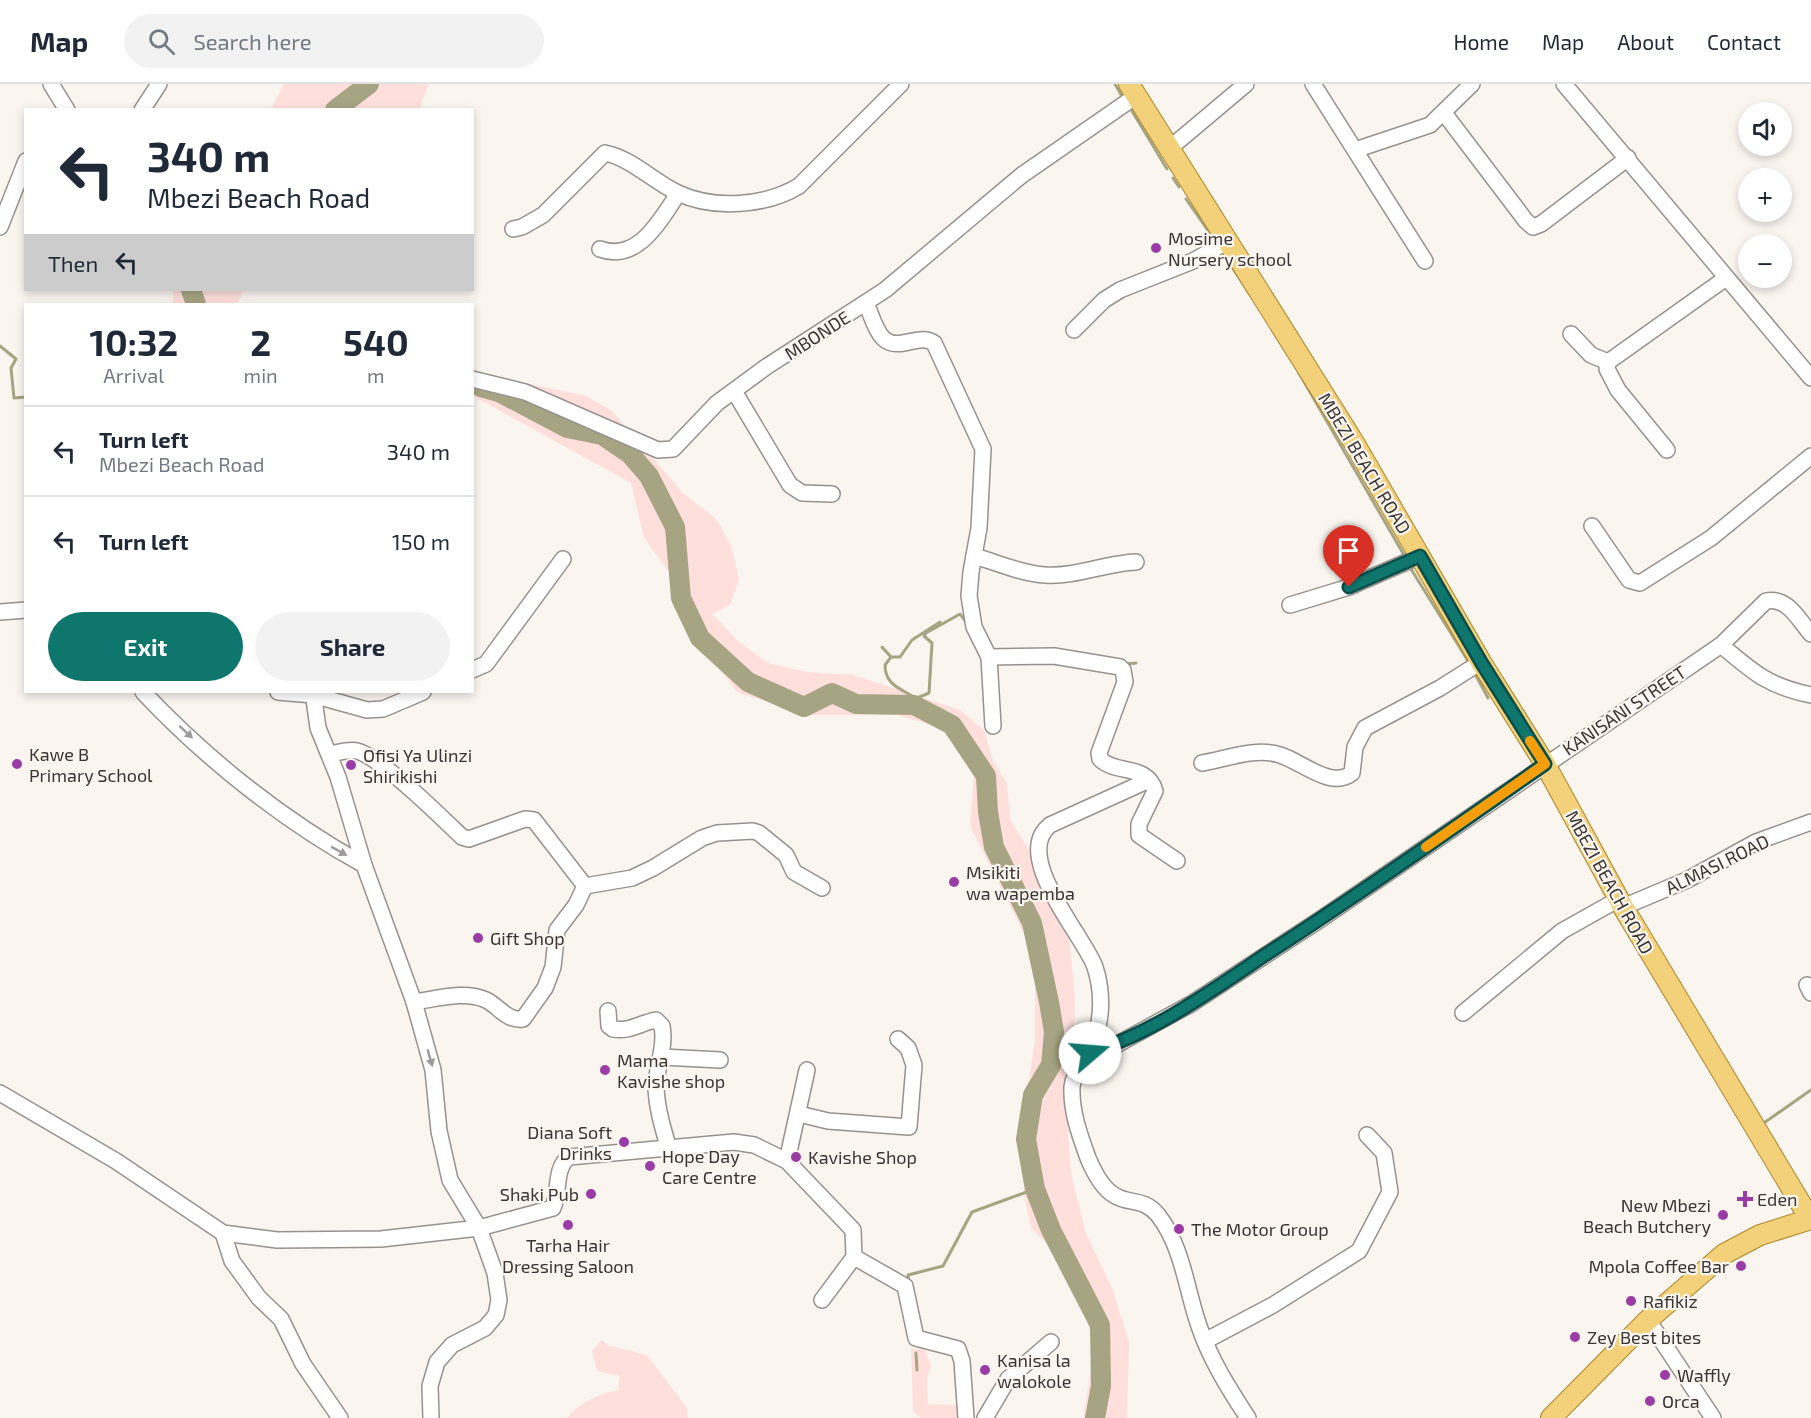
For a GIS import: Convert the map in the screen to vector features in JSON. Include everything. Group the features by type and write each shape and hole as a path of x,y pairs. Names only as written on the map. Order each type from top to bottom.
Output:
{"main road":[{"name":"MBEZI BEACH ROAD","path":"1133,90 1294,344 1481,662 1545,764 1621,903 1811,1219"},
{"path":"1552,1418 1648,1320 1724,1254 1760,1235 1811,1219"}],"street":[{"path":"51,84 66,108"},
{"path":"143,108 159,84"},
{"path":"513,229 522,227 543,215 605,153 678,194 712,202 733,203 786,194 799,186 901,84"},
{"path":"1170,148 1246,84"},
{"path":"1313,84 1425,261"},
{"path":"1355,150 1430,125 1472,84"},
{"path":"1564,84 1811,378"},
{"name":"MBONDE","path":"474,379 525,392 666,451 673,449 717,403 866,303 1022,175 1133,90"},
{"path":"1444,113 1526,221 1533,227 1541,224 1628,158"},
{"path":"0,227 24,166"},
{"path":"600,249 612,254 631,248 653,231 678,194"},
{"path":"1074,330 1104,300 1120,290 1193,261 1228,242"},
{"path":"1667,450 1618,390 1607,369 1608,362 1726,278"},
{"path":"866,303 880,335 889,342 900,344 928,339 934,343 980,442 983,462 979,528 970,572 970,615 989,657 993,726"},
{"path":"1571,334 1591,355 1608,362"},
{"path":"734,391 790,485 802,493 832,494"},
{"path":"1592,526 1629,580 1640,583 1711,538 1811,456"},
{"path":"974,556 1042,575 1066,574 1115,562 1136,562"},
{"path":"1290,605 1349,587 1420,556"},
{"path":"474,669 486,664 563,559"},
{"name":"KANISANI STREET","path":"1090,1053 1116,1044 1191,1004 1321,919 1721,645 1766,601 1785,603 1811,634"},
{"path":"0,612 24,610"},
{"path":"1721,645 1766,681 1785,690 1811,695"},
{"path":"989,657 1054,656 1120,667 1125,673 1125,682 1100,753 1100,759 1105,764 1138,772 1149,780 1155,791 1139,824 1138,835 1177,861"},
{"path":"1202,762 1267,751 1282,755 1332,778 1345,779 1352,773 1356,747 1365,728 1440,688 1481,662"},
{"path":"144,693 256,793 319,840 364,866"},
{"path":"421,693 382,709 348,706 313,693 318,728 354,823 364,866 414,1002 433,1070 439,1131 450,1180 478,1228 495,1273 499,1300 496,1315 485,1328 452,1345 437,1362 430,1386 431,1418"},
{"path":"329,754 358,751 395,776 462,837 469,839 525,819 534,820 585,886"},
{"path":"1149,780 1050,825 1045,829 1040,844 1042,868 1047,883 1070,927 1085,946 1095,968 1102,1010 1090,1053 1079,1067 1072,1085 1075,1119 1089,1160 1100,1180 1115,1196 1142,1201 1157,1213 1170,1233 1205,1341 1223,1379 1248,1418"},
{"name":"ALMASI ROAD","path":"1463,1013 1562,931 1621,903 1687,879 1756,842 1811,822"},
{"path":"585,886 632,878 702,838 717,833 753,831 759,833 786,855 794,872 822,888"},
{"path":"414,1002 470,996 486,1000 509,1017 523,1019 545,988 553,967 557,930 561,921 576,904 585,886"},
{"path":"608,1011 609,1026 613,1029 640,1028 647,1022 656,1020 662,1026 664,1034 662,1057 656,1086 660,1118 669,1149"},
{"path":"799,1114 828,1121 909,1127 914,1065 908,1048 898,1039"},
{"path":"662,1057 720,1060"},
{"path":"787,1161 807,1070"},
{"path":"0,1093 117,1161 223,1233 277,1240 381,1239 478,1228 554,1208 558,1197 560,1168 569,1157 734,1142 754,1145 787,1161 853,1230 854,1257 822,1300"},
{"path":"1205,1341 1273,1305 1359,1251 1389,1192 1384,1153 1367,1135"},
{"path":"223,1233 232,1261 259,1298 281,1319 303,1364 340,1418"},
{"path":"854,1257 905,1286 916,1338 958,1349 962,1361 966,1418"},
{"path":"1648,1320 1713,1418"},
{"path":"985,1418 1008,1379 1051,1342"}],"shaded area":[{"path":"284,84 429,84 419,108 272,108"},
{"path":"174,291 244,291 238,303 172,303"},
{"path":"474,371 586,396 611,410 683,493 716,519 731,545 739,579 730,605 712,614 738,641 768,663 807,672 853,675 960,710 984,730 993,761 1007,783 1010,819 1038,865 1068,926 1075,998 1073,1066 1066,1100 1071,1174 1086,1233 1112,1288 1129,1342 1127,1418 1083,1418 1095,1345 1067,1264 1031,1228 1024,1194 1021,1126 1035,1041 1035,955 970,826 974,774 961,739 942,728 897,715 814,715 738,693 700,644 670,573 644,538 631,483 474,397"},
{"path":"602,1340 607,1345 647,1355 687,1408 688,1418 567,1418 578,1407 590,1400 618,1390 620,1376 597,1371 592,1351"},
{"path":"911,1347 915,1350 924,1347 931,1366 927,1378 928,1404 958,1405 969,1418 921,1418 913,1412"}],"waterway":[{"path":"338,108 369,84"},
{"path":"1115,84 1123,98"},
{"path":"1132,111 1167,169"},
{"path":"1173,178 1179,187"},
{"path":"1186,199 1216,242"},
{"path":"1224,255 1251,296"},
{"path":"191,291 196,303"},
{"path":"0,346 16,359 11,368 14,398 24,397"},
{"path":"1299,373 1404,555"},
{"path":"481,387 499,392 567,428 602,435 630,454 649,476 675,527 681,598 700,638 748,682 804,707 832,693 856,704 914,705 952,725 986,776 988,812 994,847 1032,923 1049,1002 1054,1032 1051,1065 1033,1095 1026,1139 1035,1189 1051,1230 1100,1325 1101,1386 1095,1418"},
{"path":"1411,569 1470,664"},
{"path":"917,698 929,693 932,643 924,636 960,614 967,623"},
{"path":"891,657 900,657 912,640 940,622"},
{"path":"882,647 891,657 885,665 888,678 896,687 920,701 931,714"},
{"path":"1125,664 1136,663"},
{"path":"1474,672 1488,698"},
{"path":"1761,1125 1811,1090"},
{"path":"909,1284 908,1275 943,1266 972,1212 1035,1189"},
{"path":"916,1353 917,1370"}],"slow traffic":[{"path":"1426,847 1545,764 1530,741"}],"place":[{"name":"Mosime Nursery school","path":"1156,248"},
{"name":"Kawe B Primary School","path":"17,764"},
{"name":"Ofisi Ya Ulinzi Shirikishi","path":"351,765"},
{"name":"Msikiti wa wapemba","path":"954,882"},
{"name":"Gift Shop","path":"478,938"},
{"name":"Mama Kavishe shop","path":"605,1070"},
{"name":"Diana Soft Drinks","path":"624,1142"},
{"name":"Kavishe Shop","path":"796,1157"},
{"name":"Hope Day Care Centre","path":"650,1166"},
{"name":"Shaki Pub","path":"591,1194"},
{"name":"Eden","path":"1745,1199"},
{"name":"New Mbezi Beach Butchery","path":"1723,1215"},
{"name":"Tarha Hair Dressing Saloon","path":"568,1225"},
{"name":"The Motor Group","path":"1179,1229"},
{"name":"Mpola Coffee Bar","path":"1741,1266"},
{"name":"Rafikiz","path":"1631,1301"},
{"name":"Zey Best bites","path":"1575,1337"},
{"name":"Kanisa la walokole","path":"985,1370"},
{"name":"Waffly","path":"1665,1375"},
{"name":"Orca","path":"1650,1401"}],"route":[{"path":"1090,1053 1116,1044 1191,1004 1321,919 1545,764 1481,662 1420,556 1349,587"}]}
